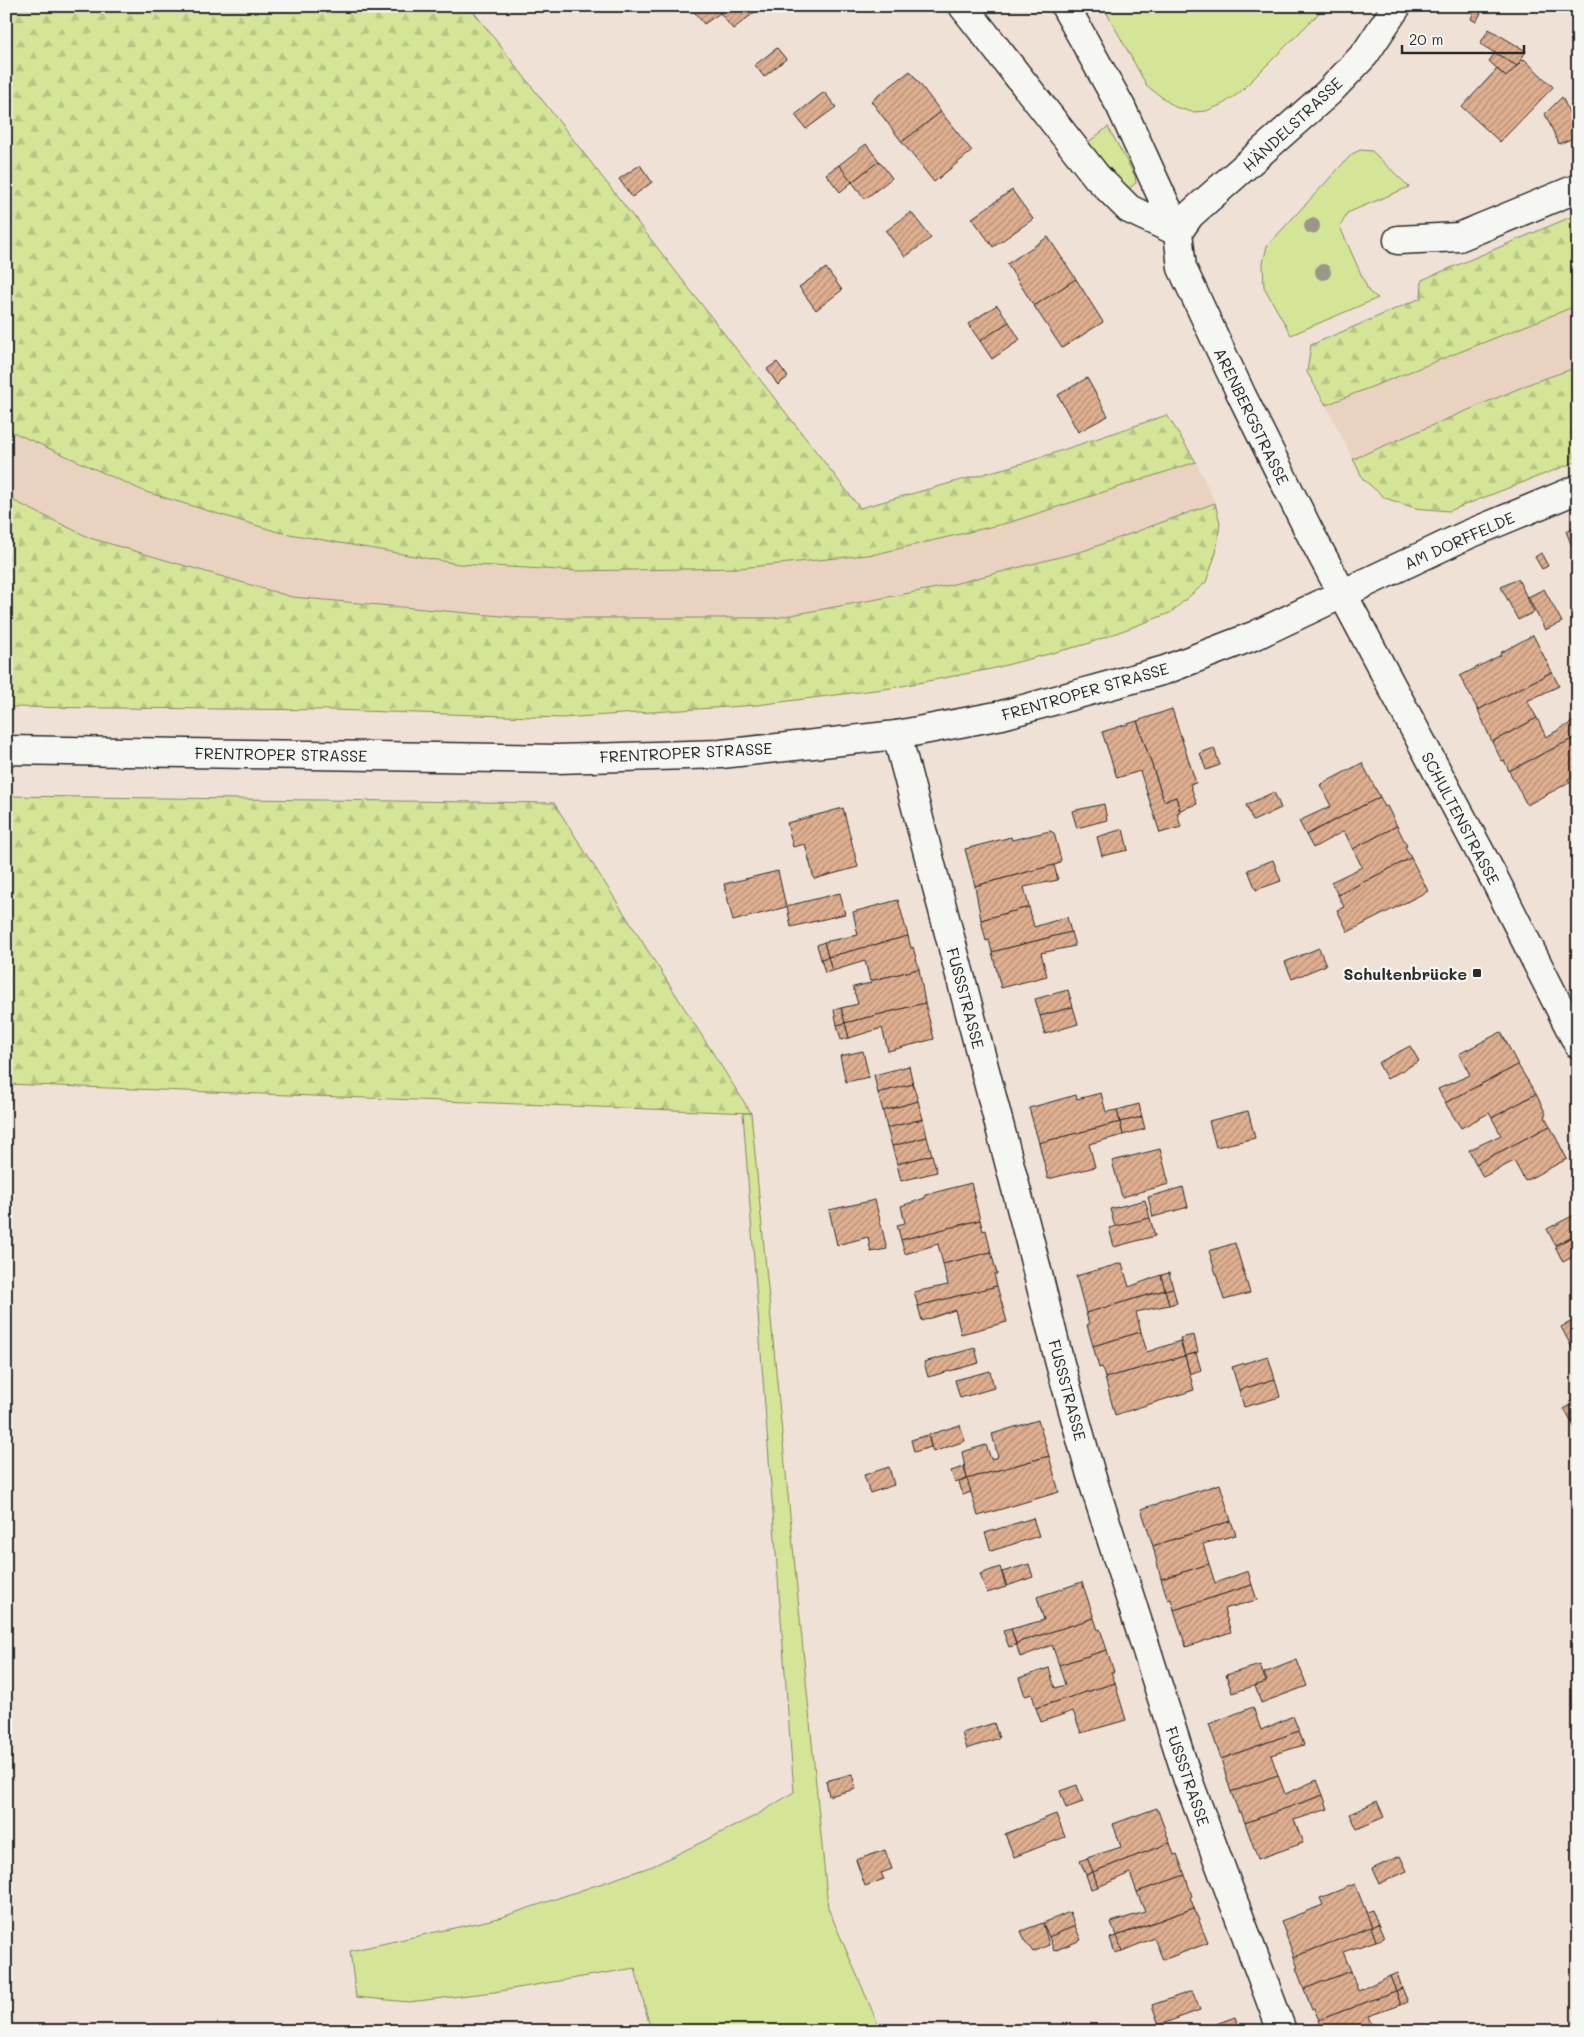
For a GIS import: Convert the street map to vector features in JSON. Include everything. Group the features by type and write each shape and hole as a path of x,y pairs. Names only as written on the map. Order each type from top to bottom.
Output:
{"street":[{"path":"963,6 1097,177 1129,209 1178,232"},
{"name":"ARENBERGSTRASSE","path":"1065,6 1121,108 1178,232 1182,268 1242,396 1342,594"},
{"name":"HÄNDELSTRASSE","path":"1178,232 1190,215 1328,93 1364,54 1397,6"},
{"path":"1398,240 1459,237 1578,188"},
{"name":"AM DORFFELDE","path":"1342,594 1467,535 1578,489"},
{"name":"FRENTROPER STRASSE","path":"6,750 557,758 722,754 897,735 1002,715 1165,670 1256,635 1342,594"},
{"name":"SCHULTENSTRASSE","path":"1342,594 1495,880 1578,1044"},
{"name":"FUSSSTRASSE","path":"897,735 1030,1242 1059,1360 1091,1475 1188,1780 1282,2031"}],"shaded area":[{"path":"1578,305 1578,367 1534,382 1353,459 1326,405"},
{"path":"6,429 146,492 278,532 459,564 577,571 740,568 876,554 1011,522 1196,462 1215,503 1083,551 942,587 775,618 523,618 292,597 90,538 6,497"}],"green space":[{"path":"6,6 469,6 860,508 1027,462 1167,415 1196,462 1011,522 876,554 740,568 577,571 459,564 278,532 146,492 6,429"},
{"path":"1103,6 1326,6 1239,93 1223,104 1206,111 1192,112 1175,107 1147,86"},
{"path":"1108,127 1135,176 1136,183 1128,189 1087,143"},
{"path":"1360,150 1372,151 1409,187 1347,213 1340,227 1369,292 1378,298 1291,335 1264,287 1263,263 1267,246 1352,154"},
{"path":"1578,214 1578,305 1326,405 1307,372 1311,345 1421,298 1422,280"},
{"path":"1578,367 1578,461 1449,511 1415,508 1385,498 1363,479 1353,459 1534,382"},
{"path":"6,497 90,538 292,597 523,618 775,618 942,587 1083,551 1215,503 1220,523 1216,553 1206,582 1170,613 1087,644 991,669 891,688 757,705 562,718 332,710 6,707"},
{"path":"6,796 554,803 751,1113 6,1084"},
{"path":"743,1113 751,1113 828,1908 881,2031 651,2031 635,1968 494,1992 409,2002 356,1997 350,1951 499,1918 653,1866 757,1815 794,1792"}],"building":[{"path":"692,6 715,6 720,13 704,24 691,8"},
{"path":"715,6 728,6 720,13"},
{"path":"728,6 759,6 760,8 733,29 720,13"},
{"path":"1476,6 1483,9 1476,22 1471,19"},
{"path":"1489,29 1526,51 1517,66 1480,44"},
{"path":"777,48 786,59 764,77 755,65"},
{"path":"1495,53 1517,66 1506,77 1489,61"},
{"path":"1524,59 1553,87 1500,142 1462,107 1497,69 1506,77"},
{"path":"910,71 941,112 902,142 871,101"},
{"path":"824,92 836,107 806,129 795,115"},
{"path":"1562,97 1578,131 1578,136 1559,144 1545,114"},
{"path":"941,112 972,151 934,182 902,142"},
{"path":"866,144 879,161 852,182 839,165"},
{"path":"879,161 892,178 865,199 852,182"},
{"path":"640,165 652,182 632,197 619,179"},
{"path":"839,165 852,182 840,192 826,174"},
{"path":"1012,190 1033,219 993,247 972,218"},
{"path":"911,212 931,238 905,257 886,231"},
{"path":"1048,237 1076,279 1034,306 1007,264"},
{"path":"826,268 842,290 816,310 799,287"},
{"path":"1076,279 1103,322 1062,348 1034,306"},
{"path":"997,305 1009,322 980,341 968,324"},
{"path":"1009,322 1020,340 992,359 980,341"},
{"path":"777,362 788,377 778,385 767,369"},
{"path":"1087,378 1108,416 1078,432 1058,395"},
{"path":"1578,526 1578,562 1566,531"},
{"path":"1541,553 1548,566 1542,569 1535,557"},
{"path":"1518,579 1534,612 1518,620 1501,587"},
{"path":"1544,589 1562,622 1545,630 1528,597"},
{"path":"1533,635 1552,672 1478,710 1460,676 1501,655 1500,653"},
{"path":"1552,672 1559,686 1527,701 1537,718 1492,742 1478,710"},
{"path":"1172,709 1196,783 1190,784 1197,804 1180,810 1176,797 1164,801 1137,721"},
{"path":"1537,718 1546,737 1576,720 1578,736 1509,771 1492,742"},
{"path":"1137,721 1164,801 1176,797 1180,812 1177,813 1181,827 1160,833 1140,771 1117,778 1102,732"},
{"path":"1578,736 1578,774 1568,779 1570,782 1527,805 1509,771"},
{"path":"1214,748 1220,765 1206,770 1200,753"},
{"path":"1362,763 1380,797 1306,835 1299,821 1331,806 1320,785"},
{"path":"1274,792 1281,808 1253,821 1246,805"},
{"path":"1380,797 1397,826 1353,849 1344,831 1313,848 1306,835"},
{"path":"1104,804 1107,820 1077,828 1072,811"},
{"path":"843,808 858,867 814,879 805,844 793,847 787,823"},
{"path":"1397,826 1411,858 1338,895 1331,882 1362,867 1353,849"},
{"path":"1123,829 1128,850 1102,856 1097,837"},
{"path":"1050,831 1054,833 1061,860 1058,864 975,886 965,849 1011,837 1012,840"},
{"path":"1411,858 1428,891 1348,932 1337,910 1344,907 1338,895"},
{"path":"1273,860 1281,881 1256,890 1248,870"},
{"path":"1054,865 1058,880 1024,887 1029,907 981,920 975,886"},
{"path":"778,871 786,907 733,921 724,884"},
{"path":"840,893 845,914 791,927 787,906"},
{"path":"898,900 908,936 828,957 824,942 858,935 853,912"},
{"path":"1029,907 1034,927 1067,917 1071,932 992,952 989,940 986,941 981,920"},
{"path":"1071,932 1075,946 1041,953 1047,976 1001,988 992,952"},
{"path":"908,936 919,969 870,981 865,961 832,971 828,957"},
{"path":"824,942 828,957 821,959 817,945"},
{"path":"1319,948 1326,965 1292,979 1285,962"},
{"path":"828,957 832,971 825,973 821,959"},
{"path":"919,969 925,1003 845,1023 841,1008 858,1004 853,987"},
{"path":"1068,990 1073,1007 1040,1016 1035,999"},
{"path":"925,1003 934,1039 888,1051 882,1028 849,1038 845,1023"},
{"path":"1073,1007 1078,1024 1045,1034 1040,1016"},
{"path":"841,1008 845,1023 837,1025 834,1010"},
{"path":"845,1023 849,1038 841,1040 837,1025"},
{"path":"1501,1032 1518,1065 1445,1103 1438,1089 1470,1075 1459,1054"},
{"path":"1410,1046 1419,1061 1387,1079 1378,1063"},
{"path":"863,1051 869,1077 846,1082 840,1056"},
{"path":"1518,1065 1536,1094 1492,1118 1489,1113 1461,1128 1445,1103"},
{"path":"909,1066 913,1084 878,1093 874,1075"},
{"path":"913,1084 918,1101 883,1111 878,1093"},
{"path":"1101,1093 1106,1112 1117,1110 1120,1122 1039,1143 1029,1108 1076,1095 1077,1099"},
{"path":"1536,1094 1550,1126 1476,1164 1469,1150 1501,1135 1492,1118"},
{"path":"918,1101 923,1119 887,1128 883,1111"},
{"path":"1139,1104 1142,1117 1120,1122 1117,1110"},
{"path":"1248,1111 1255,1138 1216,1147 1209,1121"},
{"path":"1142,1117 1145,1129 1123,1135 1120,1122"},
{"path":"923,1119 927,1137 892,1146 887,1128"},
{"path":"1120,1122 1123,1135 1089,1144 1095,1167 1048,1179 1039,1143"},
{"path":"1550,1126 1567,1159 1525,1181 1514,1161 1483,1177 1476,1164"},
{"path":"927,1137 932,1155 897,1164 892,1146"},
{"path":"1160,1149 1169,1184 1122,1197 1112,1161"},
{"path":"932,1155 937,1172 901,1181 897,1164"},
{"path":"971,1183 980,1220 901,1240 897,1225 905,1223 901,1206 925,1198 925,1195"},
{"path":"1183,1187 1188,1207 1153,1217 1148,1197"},
{"path":"875,1200 887,1249 871,1252 868,1237 837,1245 829,1210"},
{"path":"1145,1200 1150,1218 1115,1227 1110,1209"},
{"path":"1578,1213 1578,1233 1555,1245 1547,1229"},
{"path":"1150,1218 1155,1236 1114,1247 1109,1228"},
{"path":"980,1220 983,1231 986,1230 991,1252 943,1264 938,1244 905,1254 901,1240"},
{"path":"1578,1234 1578,1254 1563,1262 1555,1246"},
{"path":"1235,1243 1250,1293 1224,1300 1209,1251"},
{"path":"991,1252 997,1274 994,1274 997,1286 918,1306 914,1292 948,1285 943,1264"},
{"path":"1122,1263 1129,1287 1161,1275 1165,1290 1086,1313 1076,1276"},
{"path":"1169,1273 1173,1288 1165,1290 1161,1275"},
{"path":"997,1286 1007,1322 961,1334 955,1310 922,1321 918,1306"},
{"path":"1173,1288 1177,1303 1169,1305 1165,1290"},
{"path":"1165,1290 1169,1305 1136,1312 1141,1332 1093,1346 1087,1325 1089,1324 1086,1313"},
{"path":"1578,1318 1578,1354 1576,1355 1561,1327"},
{"path":"1141,1332 1147,1352 1180,1341 1185,1356 1105,1378 1102,1367 1099,1368 1093,1346"},
{"path":"1194,1335 1198,1352 1185,1356 1180,1338"},
{"path":"975,1348 979,1363 928,1377 924,1362"},
{"path":"1196,1353 1201,1370 1190,1374 1185,1356"},
{"path":"1185,1356 1194,1390 1115,1415 1105,1378"},
{"path":"1268,1356 1275,1379 1239,1390 1232,1367"},
{"path":"990,1371 994,1388 960,1398 955,1380"},
{"path":"1275,1379 1280,1397 1244,1407 1239,1390"},
{"path":"1578,1401 1578,1434 1564,1409"},
{"path":"1038,1420 1049,1456 967,1479 962,1452 986,1445 991,1459 998,1457 992,1434"},
{"path":"960,1425 965,1441 933,1452 928,1435"},
{"path":"928,1435 931,1447 914,1452 911,1440"},
{"path":"1049,1456 1059,1492 978,1516 967,1479"},
{"path":"889,1467 894,1485 870,1493 864,1475"},
{"path":"964,1467 967,1479 955,1483 951,1471"},
{"path":"967,1479 971,1492 963,1495 959,1482"},
{"path":"1220,1484 1231,1521 1153,1546 1141,1509"},
{"path":"1033,1518 1039,1536 991,1551 985,1533"},
{"path":"1231,1521 1236,1535 1203,1544 1209,1564 1161,1579 1153,1546"},
{"path":"1029,1564 1033,1577 1007,1586 1002,1572"},
{"path":"1209,1564 1215,1583 1248,1571 1252,1585 1174,1610 1171,1599 1168,1600 1161,1579"},
{"path":"1000,1567 1006,1587 987,1593 980,1574"},
{"path":"1082,1582 1094,1618 1016,1643 1011,1629 1044,1620 1037,1597"},
{"path":"1252,1585 1257,1600 1224,1609 1231,1632 1186,1647 1174,1610"},
{"path":"1094,1618 1107,1650 1059,1665 1052,1645 1020,1657 1016,1643"},
{"path":"1011,1629 1016,1645 1009,1647 1003,1631"},
{"path":"1107,1650 1114,1672 1111,1672 1115,1683 1036,1708 1032,1694 1025,1696 1019,1678 1049,1668 1055,1688 1065,1685 1059,1665"},
{"path":"1297,1660 1307,1686 1261,1703 1255,1686 1267,1681 1264,1673"},
{"path":"1260,1665 1266,1682 1232,1693 1226,1675"},
{"path":"1115,1683 1126,1720 1081,1733 1073,1711 1041,1722 1036,1708"},
{"path":"1253,1707 1261,1730 1293,1716 1299,1731 1221,1759 1209,1724"},
{"path":"994,1723 999,1738 967,1749 962,1733"},
{"path":"1299,1731 1304,1745 1271,1755 1278,1775 1231,1792 1221,1759"},
{"path":"852,1774 856,1789 829,1796 826,1781"},
{"path":"1278,1775 1285,1794 1317,1780 1323,1795 1245,1823 1231,1792"},
{"path":"1077,1785 1083,1802 1066,1808 1060,1791"},
{"path":"1323,1795 1328,1809 1294,1820 1303,1843 1258,1859 1245,1823"},
{"path":"1377,1801 1384,1817 1357,1829 1350,1814"},
{"path":"1157,1808 1170,1843 1093,1872 1087,1858 1121,1847 1113,1824"},
{"path":"1056,1814 1065,1837 1014,1857 1005,1834"},
{"path":"1170,1843 1174,1855 1177,1854 1185,1875 1137,1892 1130,1873 1098,1887 1093,1872"},
{"path":"885,1850 892,1869 881,1873 884,1879 865,1886 856,1860"},
{"path":"1400,1856 1407,1871 1379,1884 1372,1869"},
{"path":"1087,1858 1093,1872 1086,1875 1080,1861"},
{"path":"1093,1872 1098,1887 1091,1889 1086,1875"},
{"path":"1185,1875 1194,1908 1116,1936 1111,1922 1145,1912 1137,1892"},
{"path":"1355,1884 1372,1927 1294,1957 1281,1921 1323,1905 1320,1898"},
{"path":"1194,1908 1208,1943 1163,1960 1154,1938 1122,1951 1117,1936"},
{"path":"1372,1910 1378,1924 1372,1927 1366,1912"},
{"path":"1070,1912 1075,1926 1049,1937 1043,1923"},
{"path":"1043,1923 1049,1945 1033,1952 1021,1931"},
{"path":"1378,1924 1384,1938 1376,1941 1371,1927"},
{"path":"1075,1926 1081,1940 1054,1951 1049,1937"},
{"path":"1371,1927 1376,1941 1343,1952 1351,1971 1304,1989 1294,1957"},
{"path":"1116,1936 1122,1951 1115,1953 1110,1938"},
{"path":"1351,1971 1358,1991 1390,1976 1396,1991 1319,2020 1314,2009 1312,2010 1304,1989"},
{"path":"1397,1973 1402,1988 1396,1991 1390,1976"},
{"path":"1402,1988 1408,2002 1401,2005 1396,1991"},
{"path":"1192,1991 1200,2010 1159,2025 1152,2005"},
{"path":"1396,1991 1401,2005 1368,2016 1374,2031 1323,2031 1319,2020"},
{"path":"1235,2017 1240,2031 1197,2031"}],"place":[{"name":"Schultenbrücke","path":"1477,973"}]}
